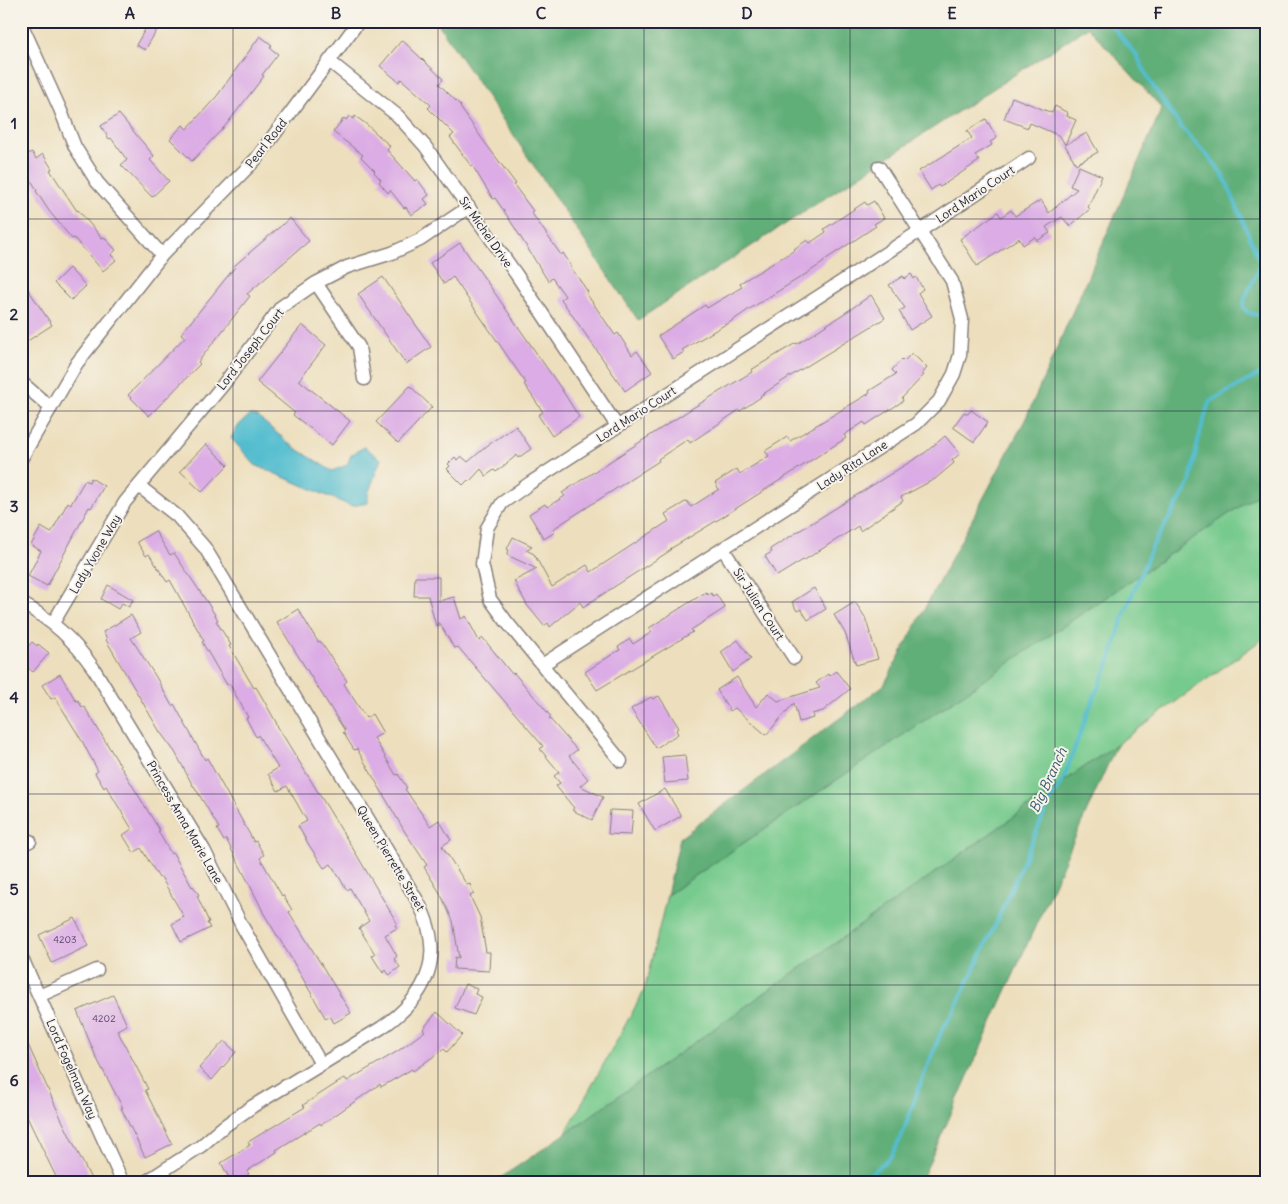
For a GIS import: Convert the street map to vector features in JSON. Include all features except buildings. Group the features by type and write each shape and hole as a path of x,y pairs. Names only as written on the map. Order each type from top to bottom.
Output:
{"street":[{"name":"Pearl Road","path":"21,459 77,362 162,255 256,159 359,21"},
{"path":"21,23 75,147 97,182 162,255"},
{"name":"Sir Michel Drive","path":"329,61 398,116 426,146 516,274 617,426"},
{"name":"Lord Mario Court","path":"621,761 490,599 482,564 487,528 502,503 1029,158"},
{"name":"Lady Rita Lane","path":"542,665 916,424 938,401 954,374 960,355 962,319 952,281 880,167"},
{"name":"Lord Joseph Court","path":"138,486 223,385 281,307 316,283 347,267 392,253 420,240 469,207"},
{"path":"316,283 359,347 364,379"},
{"path":"21,382 51,408"},
{"name":"Lady Yvone Way","path":"53,623 125,502 138,486"},
{"name":"Queen Pierrette Street","path":"138,486 177,516 205,548 417,900 429,925 431,939 430,963 424,983 413,1002 391,1022 246,1111 201,1146 144,1183"},
{"name":"Sir Julian Court","path":"723,550 794,658"},
{"name":"Princess Anna Marie Lane","path":"21,603 53,623 75,644 94,669 204,850 242,926 321,1064"},
{"name":"Lord Fogelman Way","path":"21,956 123,1183"},
{"path":"39,996 97,970"}],"green space":[{"path":"436,21 1267,21 1267,488 667,895 680,838 884,685 1026,418 1162,108 1088,27 638,320"},
{"path":"1267,488 1267,636 565,1134 644,991 667,895"},
{"path":"1117,744 920,1183 493,1183 565,1134"}],"water":[{"path":"250,415 258,417 291,445 332,471 347,465 351,455 364,447 381,459 368,494 368,503 351,506 255,465 231,438 239,425"}],"waterway":[{"path":"1108,21 1137,56 1152,85 1181,127 1216,165 1226,181 1260,262 1243,306 1247,312 1267,316"},
{"name":"Big Branch","path":"860,1183 891,1156 903,1133 942,1030 954,1011 997,921 1048,805 1063,780 1089,709 1111,658 1124,614 1152,547 1190,483 1198,441 1209,402 1267,370"}]}
